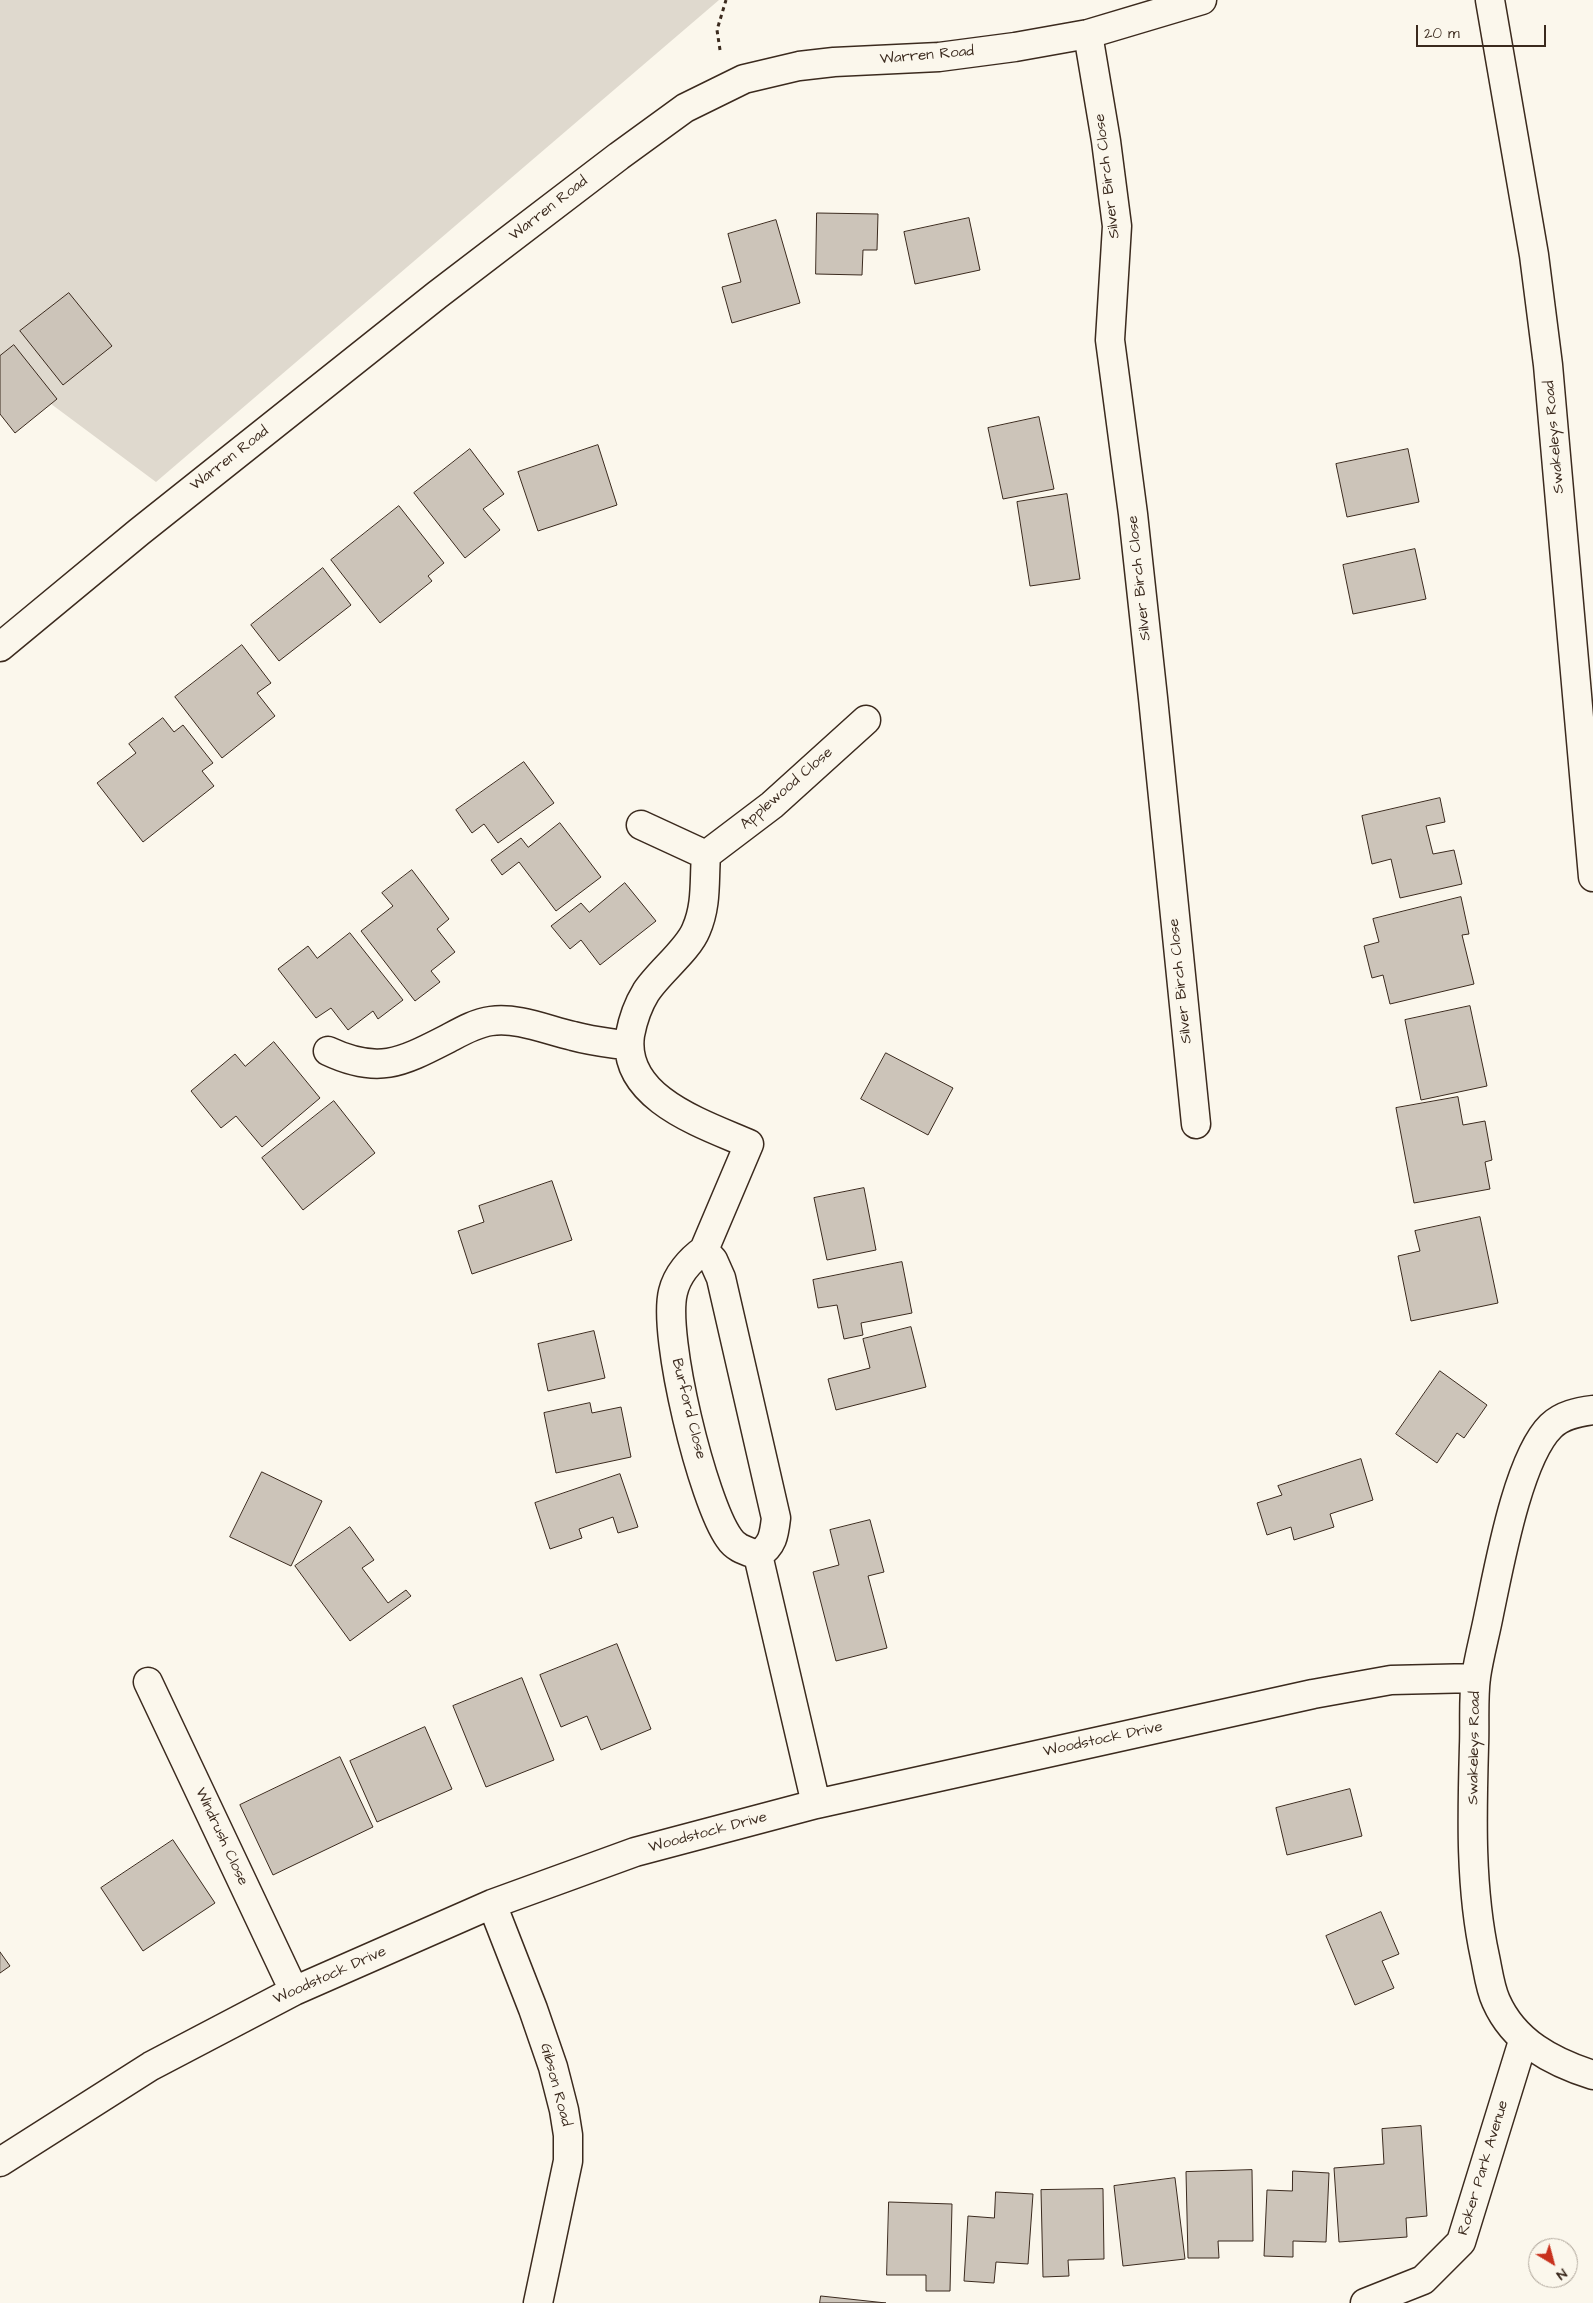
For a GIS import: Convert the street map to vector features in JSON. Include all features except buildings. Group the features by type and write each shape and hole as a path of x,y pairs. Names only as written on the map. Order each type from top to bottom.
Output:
{"street":[{"name":"Warren Road","path":"0,647 139,532 445,289 685,108 744,79 799,66 834,62 939,57 1088,34 1202,0"},
{"name":"Swakeleys Road","path":"1490,0 1533,246 1548,365 1593,877"},
{"name":"Silver Birch Close","path":"1088,34 1106,141 1117,226 1110,340 1133,514 1196,1124"},
{"name":"Applewood Close","path":"706,855 772,805 866,720"},
{"path":"328,1051 350,1062 366,1065 397,1061 406,1059 467,1029 491,1021 509,1021 575,1037 629,1046 633,1018 646,993 696,933 704,908 706,855 641,825"},
{"name":"Burford Close","path":"629,1046 630,1061 650,1091 669,1106 703,1124 749,1144 704,1250 683,1270 673,1292 670,1319 675,1363 698,1455 720,1522 730,1540 740,1549 758,1555"},
{"path":"704,1250 713,1260 721,1278 776,1518 774,1538 768,1549 758,1555 816,1804"},
{"name":"Swakeleys Road","path":"1593,1410 1561,1418 1550,1426 1529,1461 1515,1502 1476,1678 1473,1783 1475,1893 1487,1967 1496,2001 1509,2023 1523,2041 1561,2064 1593,2075"},
{"name":"Woodstock Drive","path":"0,2162 151,2066 294,1991 492,1904 635,1852 816,1804 1322,1692 1391,1680 1476,1678"},
{"name":"Windrush Close","path":"148,1682 294,1991"},
{"name":"Gibson Road","path":"492,1904 533,2008 550,2058 564,2110 568,2134 568,2161 538,2303"},
{"name":"Roker Park Avenue","path":"1365,2303 1423,2280 1461,2242 1523,2041"}],"path":[{"path":"726,0 717,30 726,87"}],"shaded area":[{"path":"0,0 719,0 156,482 0,366"}]}
